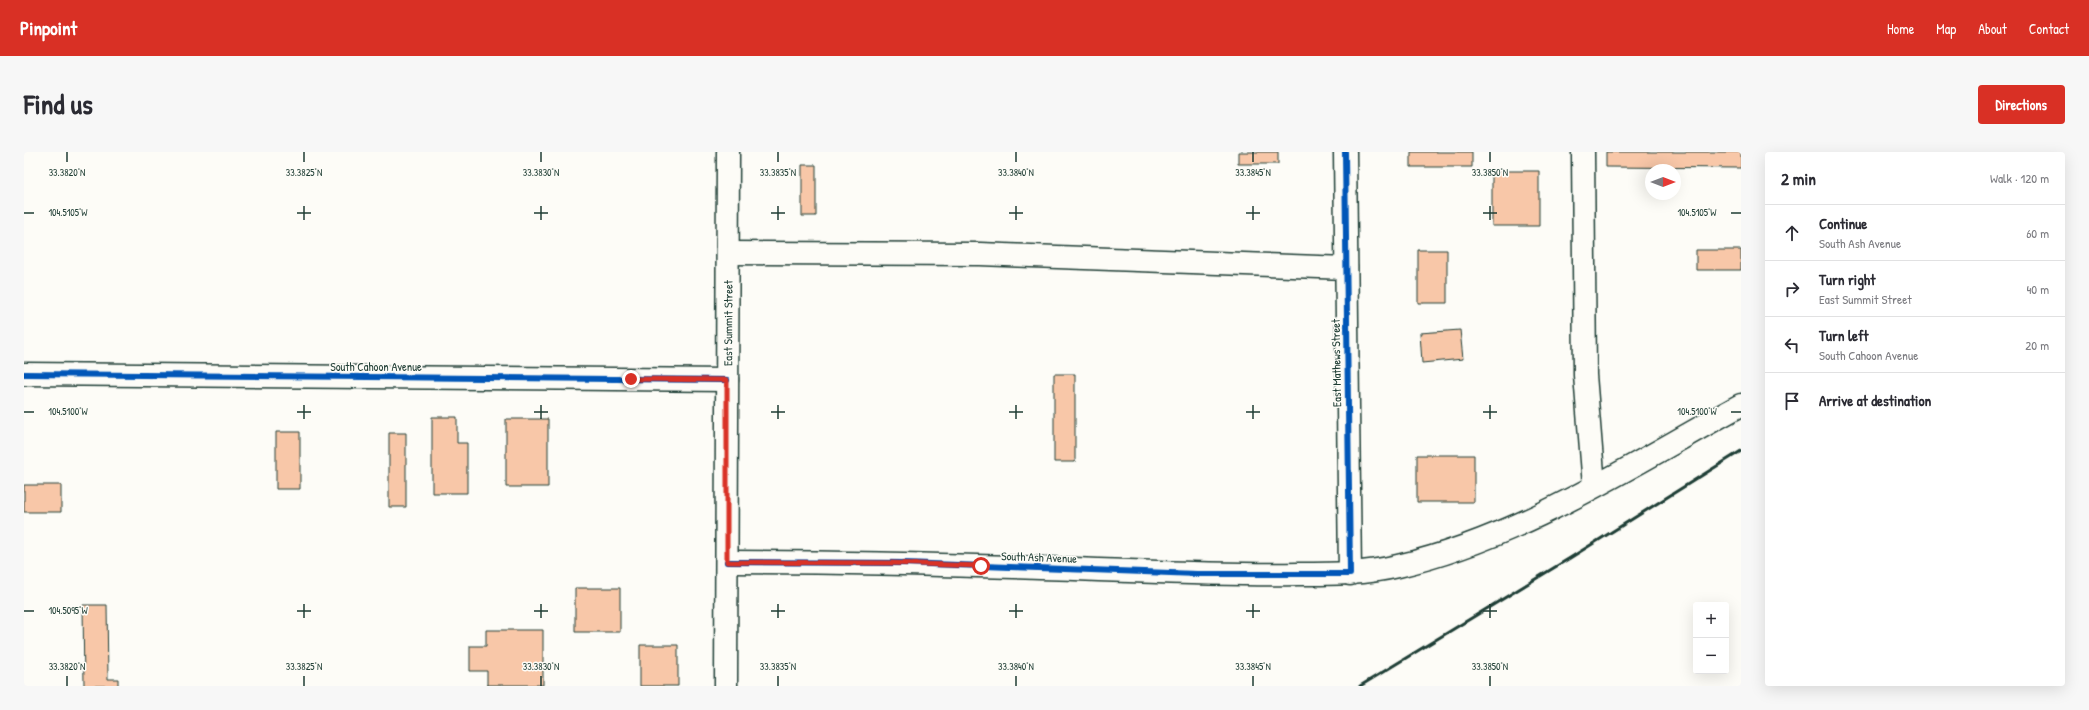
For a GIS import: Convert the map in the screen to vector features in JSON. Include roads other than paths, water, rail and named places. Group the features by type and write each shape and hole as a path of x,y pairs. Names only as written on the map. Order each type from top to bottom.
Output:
{"street":[{"name":"East Summit Street","path":"726,686 728,152"},
{"name":"East Mathews Street","path":"1345,152 1350,574"},
{"path":"1583,152 1585,374 1594,486"},
{"path":"728,254 980,254 1346,268"},
{"name":"South Cahoon Avenue","path":"24,374 727,380"},
{"name":"South Ash Avenue","path":"727,562 904,563 1197,574 1350,574 1400,566 1469,546 1515,526 1594,486 1741,405"}],"railway":[{"path":"1360,686 1570,558 1741,451"}]}
